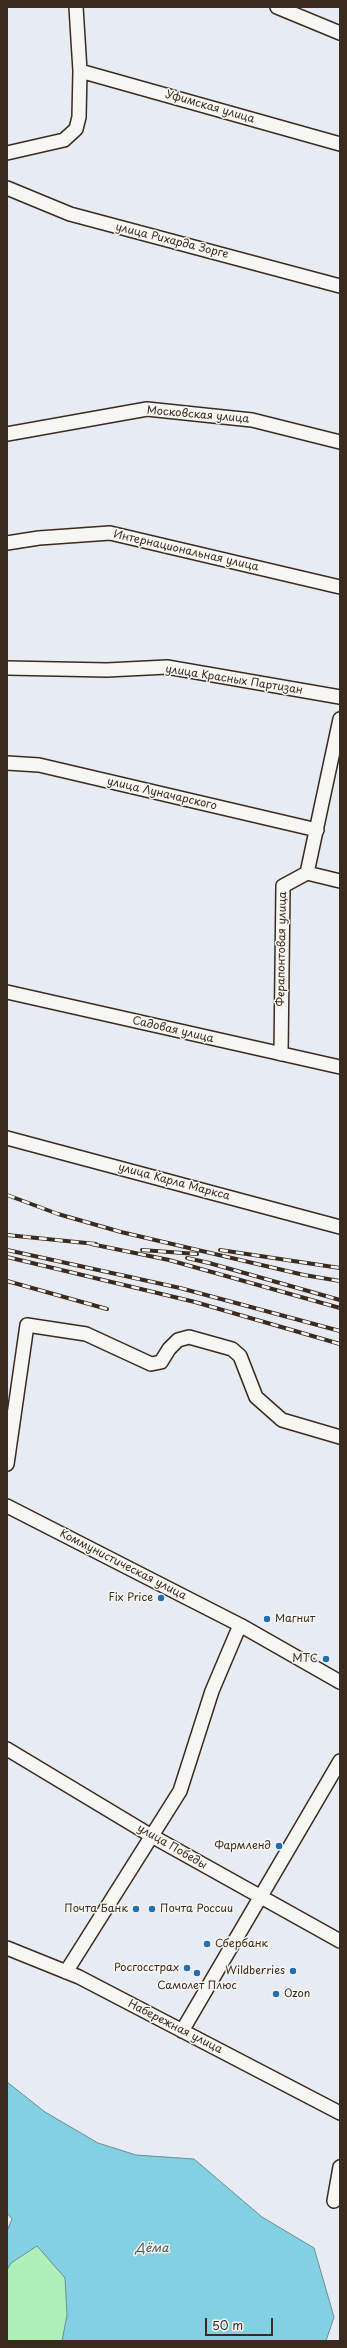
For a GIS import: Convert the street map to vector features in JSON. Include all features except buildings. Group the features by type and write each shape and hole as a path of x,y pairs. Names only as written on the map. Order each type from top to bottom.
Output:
{"street":[{"path":"7,153 64,140 76,129 79,117 80,71 76,7"},
{"path":"277,7 340,33"},
{"name":"Уфимская улица","path":"80,71 340,144"},
{"name":"улица Рихарда Зорге","path":"7,188 70,214 340,286"},
{"name":"Московская улица","path":"7,434 147,409 252,420 340,442"},
{"name":"Интернациональная улица","path":"7,543 110,533 340,586"},
{"name":"улица Красных Партизан","path":"7,668 107,670 167,667 340,697"},
{"path":"340,719 338,737 307,873 340,882"},
{"name":"улица Луначарского","path":"7,763 39,765 317,830"},
{"name":"Ферапонтовая улица","path":"281,1054 283,886 307,873"},
{"name":"Садовая улица","path":"7,992 340,1067"},
{"name":"улица Карла Маркса","path":"7,1138 340,1227"},
{"path":"7,1464 27,1325 86,1334 151,1364 161,1362 169,1349 178,1340 189,1337 232,1348 240,1356 256,1397 282,1420 340,1437"},
{"name":"Коммунистическая улица","path":"7,1506 240,1625 340,1682"},
{"path":"66,1972 150,1835 180,1791 212,1691 240,1625"},
{"name":"улица Победы","path":"7,1749 150,1835 340,1941"},
{"path":"182,2031 340,1761"},
{"name":"Набережная улица","path":"7,1948 66,1972 340,2113"},
{"path":"334,2201 340,2167"}],"green space":[{"path":"37,2246 65,2278 67,2315 62,2341 7,2341 7,2270 11,2263"}],"water":[{"name":"Дёма","path":"7,2082 45,2112 98,2143 136,2155 194,2159 262,2217 314,2248 334,2317 326,2341 62,2341 67,2315 65,2278 37,2246 11,2263 7,2270 7,2231 12,2219 7,2213"}],"railway":[{"path":"7,1195 58,1214 121,1232 304,1275 340,1281"},
{"path":"7,1235 96,1244"},
{"path":"91,1244 169,1260 340,1308"},
{"path":"7,1250 180,1288 340,1331"},
{"path":"142,1250 197,1254"},
{"path":"220,1250 340,1268"},
{"path":"7,1257 195,1302 340,1344"},
{"path":"187,1258 340,1300"},
{"path":"7,1281 107,1309"}],"place":[{"name":"Fix Price","path":"161,1598"},
{"name":"Магнит","path":"267,1619"},
{"name":"МТС","path":"326,1659"},
{"name":"Фармленд","path":"279,1846"},
{"name":"Почта Банк","path":"136,1909"},
{"name":"Почта России","path":"152,1909"},
{"name":"Сбербанк","path":"207,1944"},
{"name":"Росгосстрах","path":"187,1968"},
{"name":"Wildberries","path":"293,1971"},
{"name":"Самолет Плюс","path":"197,1973"},
{"name":"Ozon","path":"276,1994"}]}
